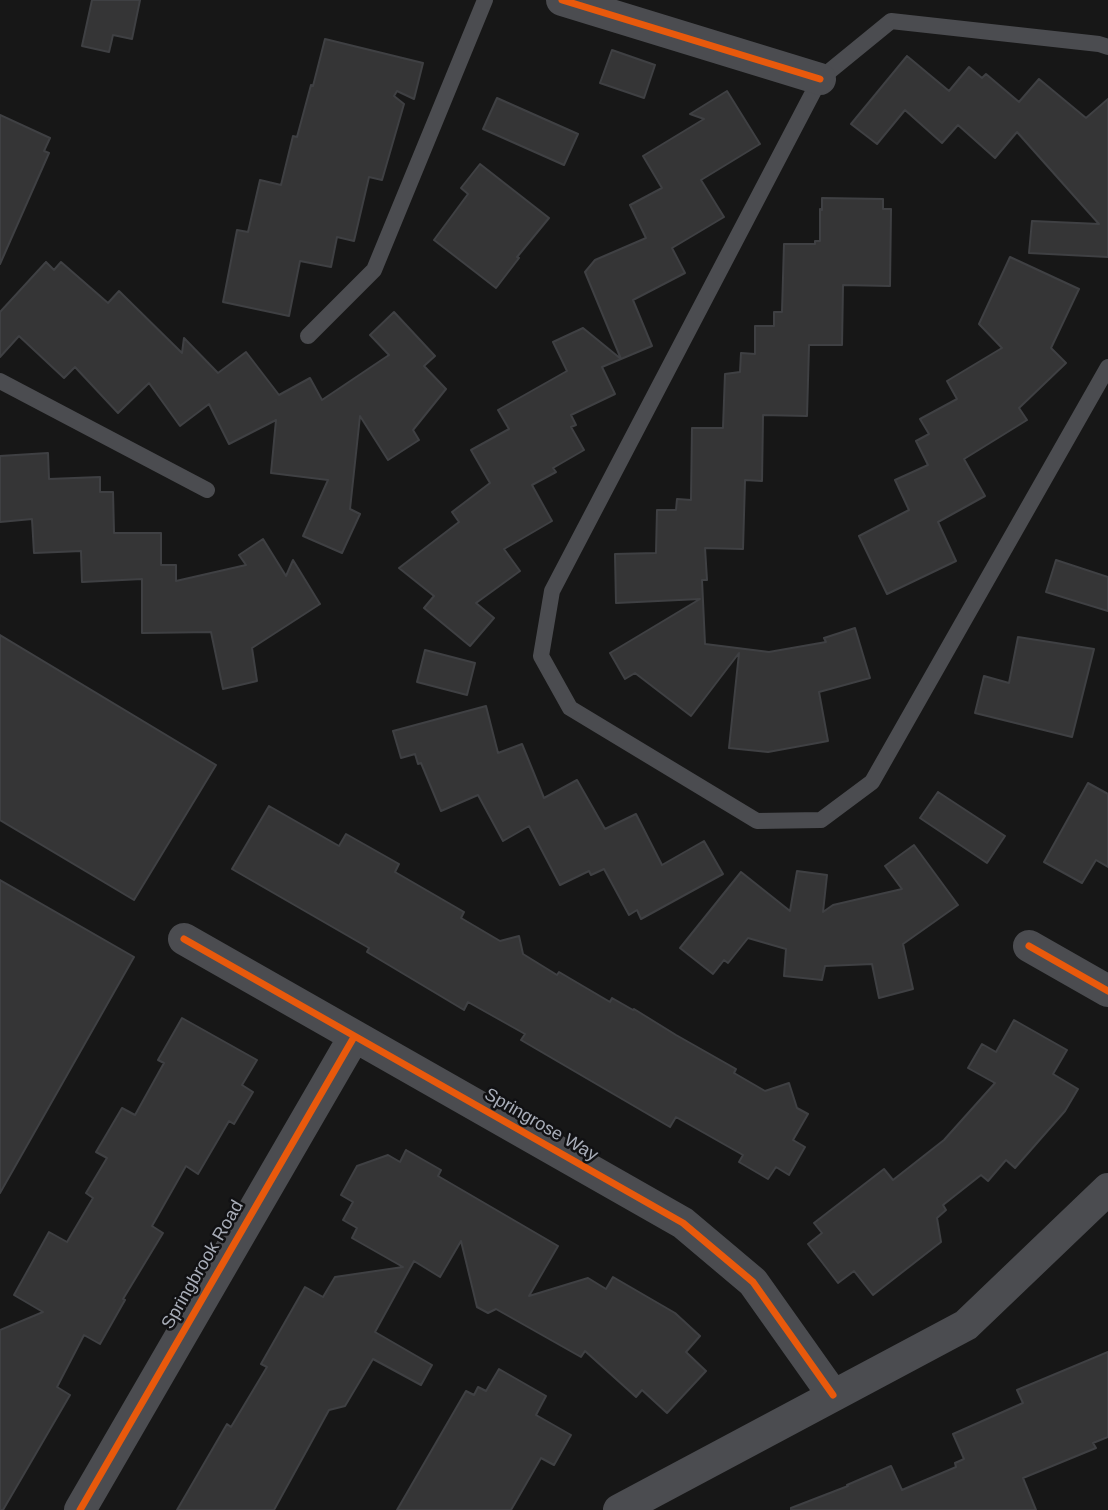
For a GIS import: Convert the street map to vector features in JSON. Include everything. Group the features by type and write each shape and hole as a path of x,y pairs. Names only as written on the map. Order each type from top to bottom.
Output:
{"street":[{"path":"562,0 820,79"},
{"name":"Springrose Way","path":"184,939 683,1223 753,1282 833,1395"},
{"path":"1028,946 1108,991"},
{"name":"Springbrook Road","path":"80,1510 354,1037"},
{"path":"619,1510 965,1325 1108,1189"}],"lane":[{"path":"308,336 374,270 485,0"},
{"path":"1108,47 891,21 820,79 552,591 541,656 570,708 757,821 821,820 872,782 1108,367"},
{"path":"0,381 207,490"}],"building":[{"path":"92,0 140,0 132,39 113,35 109,52 82,46"},
{"path":"325,39 423,63 414,99 397,91 394,96 404,104 382,180 369,177 354,241 337,237 331,267 300,261 289,316 223,302 237,230 248,232 260,180 281,185 293,136 297,137"},
{"path":"612,50 655,65 644,98 600,83"},
{"path":"907,56 949,91 969,67 982,78 986,74 1019,102 1039,79 1086,118 1108,99 1108,257 1029,253 1032,221 1099,224 1017,132 995,158 958,125 942,143 905,110 877,144 851,124"},
{"path":"727,91 760,144 701,180 724,217 672,248 685,273 633,300 652,346 621,359 585,272 595,260 646,238 630,205 662,188 643,156 704,119 690,114"},
{"path":"497,98 578,134 564,165 483,129"},
{"path":"0,115 50,138 44,151 49,153 0,264"},
{"path":"480,164 549,218 496,288 434,240 468,194 461,188"},
{"path":"822,198 883,199 883,209 891,209 890,286 843,285 842,345 809,345 807,416 763,415 762,481 745,480 743,549 705,548 707,580 702,580 705,644 769,652 826,642 824,638 855,628 870,678 819,692 828,741 768,752 729,748 739,653 691,716 635,673 625,679 610,653 700,599 616,603 615,554 656,553 657,510 676,510 677,499 691,500 692,428 723,428 725,374 740,372 741,353 755,354 755,326 774,326 774,312 782,312 784,244 815,244 815,241 820,241"},
{"path":"1010,257 1079,289 1051,348 1066,363 1019,408 1027,420 964,459 985,496 938,522 956,561 887,594 859,536 909,510 895,480 928,465 916,441 929,434 920,419 957,399 947,381 1002,348 979,324"},
{"path":"46,262 54,270 61,262 108,303 119,291 182,353 184,338 218,373 246,352 279,395 310,378 322,400 389,355 370,335 394,312 435,356 424,366 446,389 413,430 419,440 388,460 360,416 350,509 360,514 342,553 303,536 328,480 271,473 276,420 229,444 209,404 180,426 149,383 118,413 75,367 64,378 19,336 0,357 0,312"},
{"path":"583,328 621,359 602,367 615,394 571,415 576,425 571,427 584,450 553,468 556,472 532,485 552,521 504,549 520,571 476,603 494,618 470,646 424,608 434,596 399,568 459,522 452,512 490,483 471,450 509,429 498,410 567,371 553,342"},
{"path":"48,453 49,479 100,477 100,492 113,492 114,533 161,533 161,565 176,565 176,581 246,565 239,555 263,539 286,576 293,560 320,604 252,648 257,681 223,689 211,632 142,633 142,579 82,582 81,551 34,553 32,519 0,522 0,456"},
{"path":"1056,560 1108,577 1108,611 1046,592"},
{"path":"0,635 216,765 134,900 0,820"},
{"path":"1018,637 1094,649 1072,737 975,713 984,676 1009,683"},
{"path":"425,650 475,663 467,695 417,682"},
{"path":"486,706 498,753 522,744 544,798 577,780 605,829 636,814 662,865 704,841 723,874 641,919 637,910 629,915 604,869 591,875 589,871 560,885 529,826 503,841 478,795 441,811 421,763 418,764 415,754 401,758 393,731"},
{"path":"1088,783 1108,794 1108,867 1096,860 1082,883 1044,862"},
{"path":"938,792 1005,836 987,863 920,818"},
{"path":"269,806 339,846 346,834 399,864 395,872 464,912 461,918 500,941 519,936 523,954 610,1002 612,998 634,1009 736,1069 734,1073 765,1091 789,1083 797,1108 808,1114 793,1140 805,1147 789,1175 776,1167 768,1179 739,1162 743,1155 676,1117 670,1127 521,1040 525,1034 468,1002 464,1010 367,952 369,948 232,869"},
{"path":"914,845 958,905 903,944 913,989 879,998 872,964 825,966 822,980 784,976 786,949 748,938 728,963 724,960 713,974 680,948 741,872 790,911 797,871 827,875 823,912 833,905 902,889 885,866"},
{"path":"0,880 134,957 0,1193"},
{"path":"182,1018 257,1060 242,1085 253,1092 234,1124 229,1121 198,1174 186,1166 152,1226 163,1233 123,1299 125,1300 100,1344 84,1335 57,1387 70,1395 3,1510 0,1510 0,1330 43,1312 14,1295 49,1232 67,1242 93,1198 86,1193 107,1158 96,1152 122,1108 135,1115 164,1063 158,1060"},
{"path":"1014,1020 1067,1050 1053,1074 1078,1089 1065,1111 1015,1168 1006,1160 988,1181 981,1175 943,1205 946,1210 937,1218 941,1242 873,1295 854,1271 838,1283 808,1244 822,1233 814,1223 884,1169 893,1180 944,1140 995,1083 968,1068 982,1044 996,1052"},
{"path":"406,1150 441,1170 438,1176 558,1246 529,1296 588,1278 606,1289 613,1277 675,1313 700,1336 686,1352 706,1371 667,1413 642,1390 636,1397 585,1351 581,1357 496,1309 488,1313 477,1307 461,1241 440,1277 414,1261 375,1332 432,1365 421,1385 373,1359 345,1406 329,1410 274,1510 177,1510 227,1424 231,1427 267,1367 261,1364 305,1287 323,1297 335,1277 403,1267 352,1238 357,1228 343,1220 353,1202 341,1195 357,1166 388,1155 400,1162"},
{"path":"1108,1352 1108,1437 1093,1443 1096,1448 1023,1478 1036,1510 791,1510 891,1466 902,1490 956,1467 955,1463 964,1459 953,1434 1023,1403 1017,1390"},
{"path":"499,1369 546,1396 536,1415 571,1435 554,1465 541,1458 511,1510 397,1510 466,1391 474,1395 478,1387 486,1391"}],"cycle path":[{"path":"562,0 820,79"},
{"path":"184,939 683,1223 753,1282 833,1395"},
{"path":"1029,946 1108,991"},
{"path":"80,1510 354,1037"}]}
